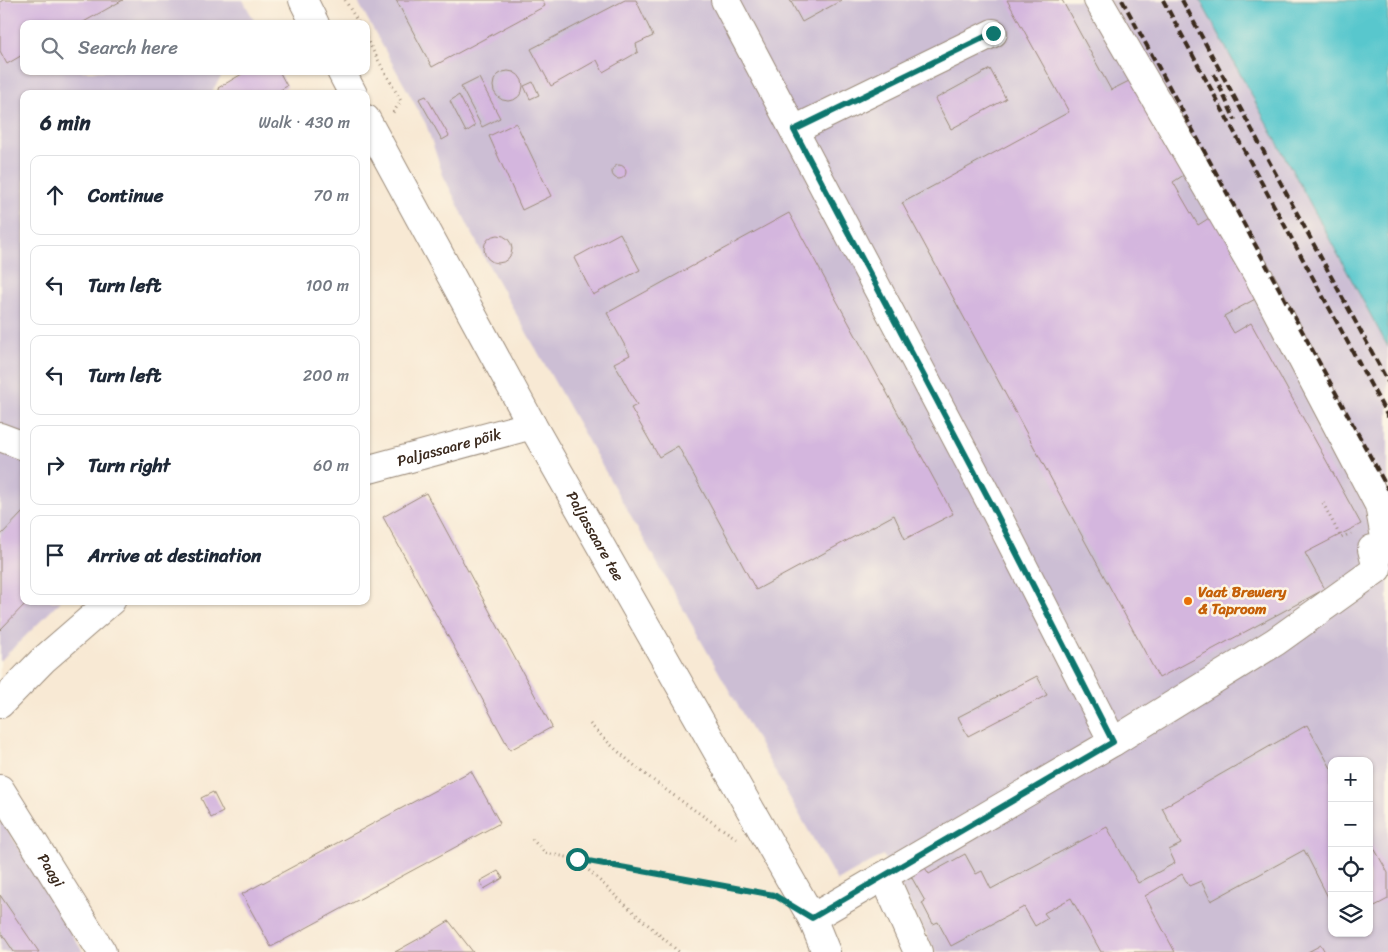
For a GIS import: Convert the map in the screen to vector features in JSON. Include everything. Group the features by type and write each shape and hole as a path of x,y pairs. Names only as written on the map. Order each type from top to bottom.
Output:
{"street":[{"path":"302,0 313,20"},
{"path":"725,0 992,505 1113,742"},
{"path":"812,918 1113,742 1275,642 1377,568 1379,505 1259,277 1098,0"},
{"path":"794,130 993,33"},
{"path":"343,75 351,90"},
{"name":"Paljassaare tee","path":"370,127 532,425 812,918 826,952"},
{"name":"Paljassaare põik","path":"370,469 532,425"},
{"path":"0,704 43,660 106,605"},
{"name":"Paagi","path":"0,788 102,952"},
{"path":"884,876 918,952"}],"path":[{"path":"345,0 356,20"},
{"path":"370,45 402,101 395,112 370,122"},
{"path":"1323,503 1341,538"},
{"path":"590,724 608,743 677,798 740,840"},
{"path":"532,839 545,853 774,895"},
{"path":"577,859 621,902 679,952"}],"shaded area":[{"path":"0,0 243,0 254,20 20,20 20,75 222,75 213,90 20,90 20,605 57,605 0,661"},
{"path":"357,0 1200,0 1388,347 1388,952 936,952 883,855 837,881 484,257 443,175 426,124 370,23 370,20 368,20"},
{"path":"0,823 4,824 83,952 0,952"}],"water":[{"path":"1200,0 1388,0 1388,347"}],"building":[{"path":"3,0 123,0 87,20 20,20 20,56 7,64 0,51 0,2"},
{"path":"396,0 542,0 545,6 432,67"},
{"path":"625,0 636,0 653,36 636,44 638,52 603,72 597,60 551,86 531,49"},
{"path":"790,0 842,0 802,22"},
{"path":"1007,0 1062,0 1111,90 1135,78 1187,173 1173,182 1198,225 1214,215 1259,297 1224,316 1234,333 1251,323 1361,524 1305,553 1325,589 1159,678 902,203 1069,112"},
{"path":"990,69 1006,99 951,129 935,99"},
{"path":"508,71 519,75 523,86 519,97 508,101 497,97 493,86 497,75"},
{"path":"240,75 281,75 287,86 280,90 219,90 218,88"},
{"path":"479,78 500,118 482,127 461,87"},
{"path":"533,82 539,95 530,99 524,86"},
{"path":"459,95 475,126 466,132 450,101"},
{"path":"426,96 449,136 442,140 419,99"},
{"path":"516,123 551,196 522,210 489,136"},
{"path":"619,165 624,167 626,172 624,177 619,179 614,177 612,172 614,167"},
{"path":"789,213 953,514 905,539 894,515 756,590 678,446 659,457 631,408 637,405 614,363 630,355 607,313"},
{"path":"620,233 640,270 593,295 574,258"},
{"path":"498,235 508,239 512,249 508,259 498,263 488,259 484,249 488,239"},
{"path":"426,493 552,727 510,750 383,517"},
{"path":"20,515 20,605 24,605 0,630 0,536"},
{"path":"1037,676 1047,695 968,736 958,717"},
{"path":"1307,725 1328,763 1328,897 1304,850 1211,901 1201,881 1189,886 1182,874 1145,896 1175,952 1101,952 1071,898 1044,913 1048,918 1035,926 1024,907 951,946 938,922 933,924 922,903 925,901 909,873 922,863 929,874 965,854 976,874 982,871 991,889 1107,827 1138,883 1175,863 1169,850 1181,844 1162,808"},
{"path":"471,771 500,823 271,947 242,894"},
{"path":"213,792 223,812 211,818 201,798"},
{"path":"1373,846 1388,873 1388,899 1373,907"},
{"path":"498,871 503,878 484,889 480,881"},
{"path":"0,895 39,952 14,952 0,931"},
{"path":"449,921 473,952 395,952 431,932"},
{"path":"1321,945 1325,952 1308,952"}],"railway":[{"path":"1122,0 1388,489"},
{"path":"1163,0 1388,417"},
{"path":"1182,0 1388,382"},
{"path":"1214,74 1235,120"}],"place":[{"name":"Vaat Brewery & Taproom","path":"1188,601"}],"route":[{"path":"577,859 774,895 812,918 1113,742 992,505 794,130 993,33"}]}
